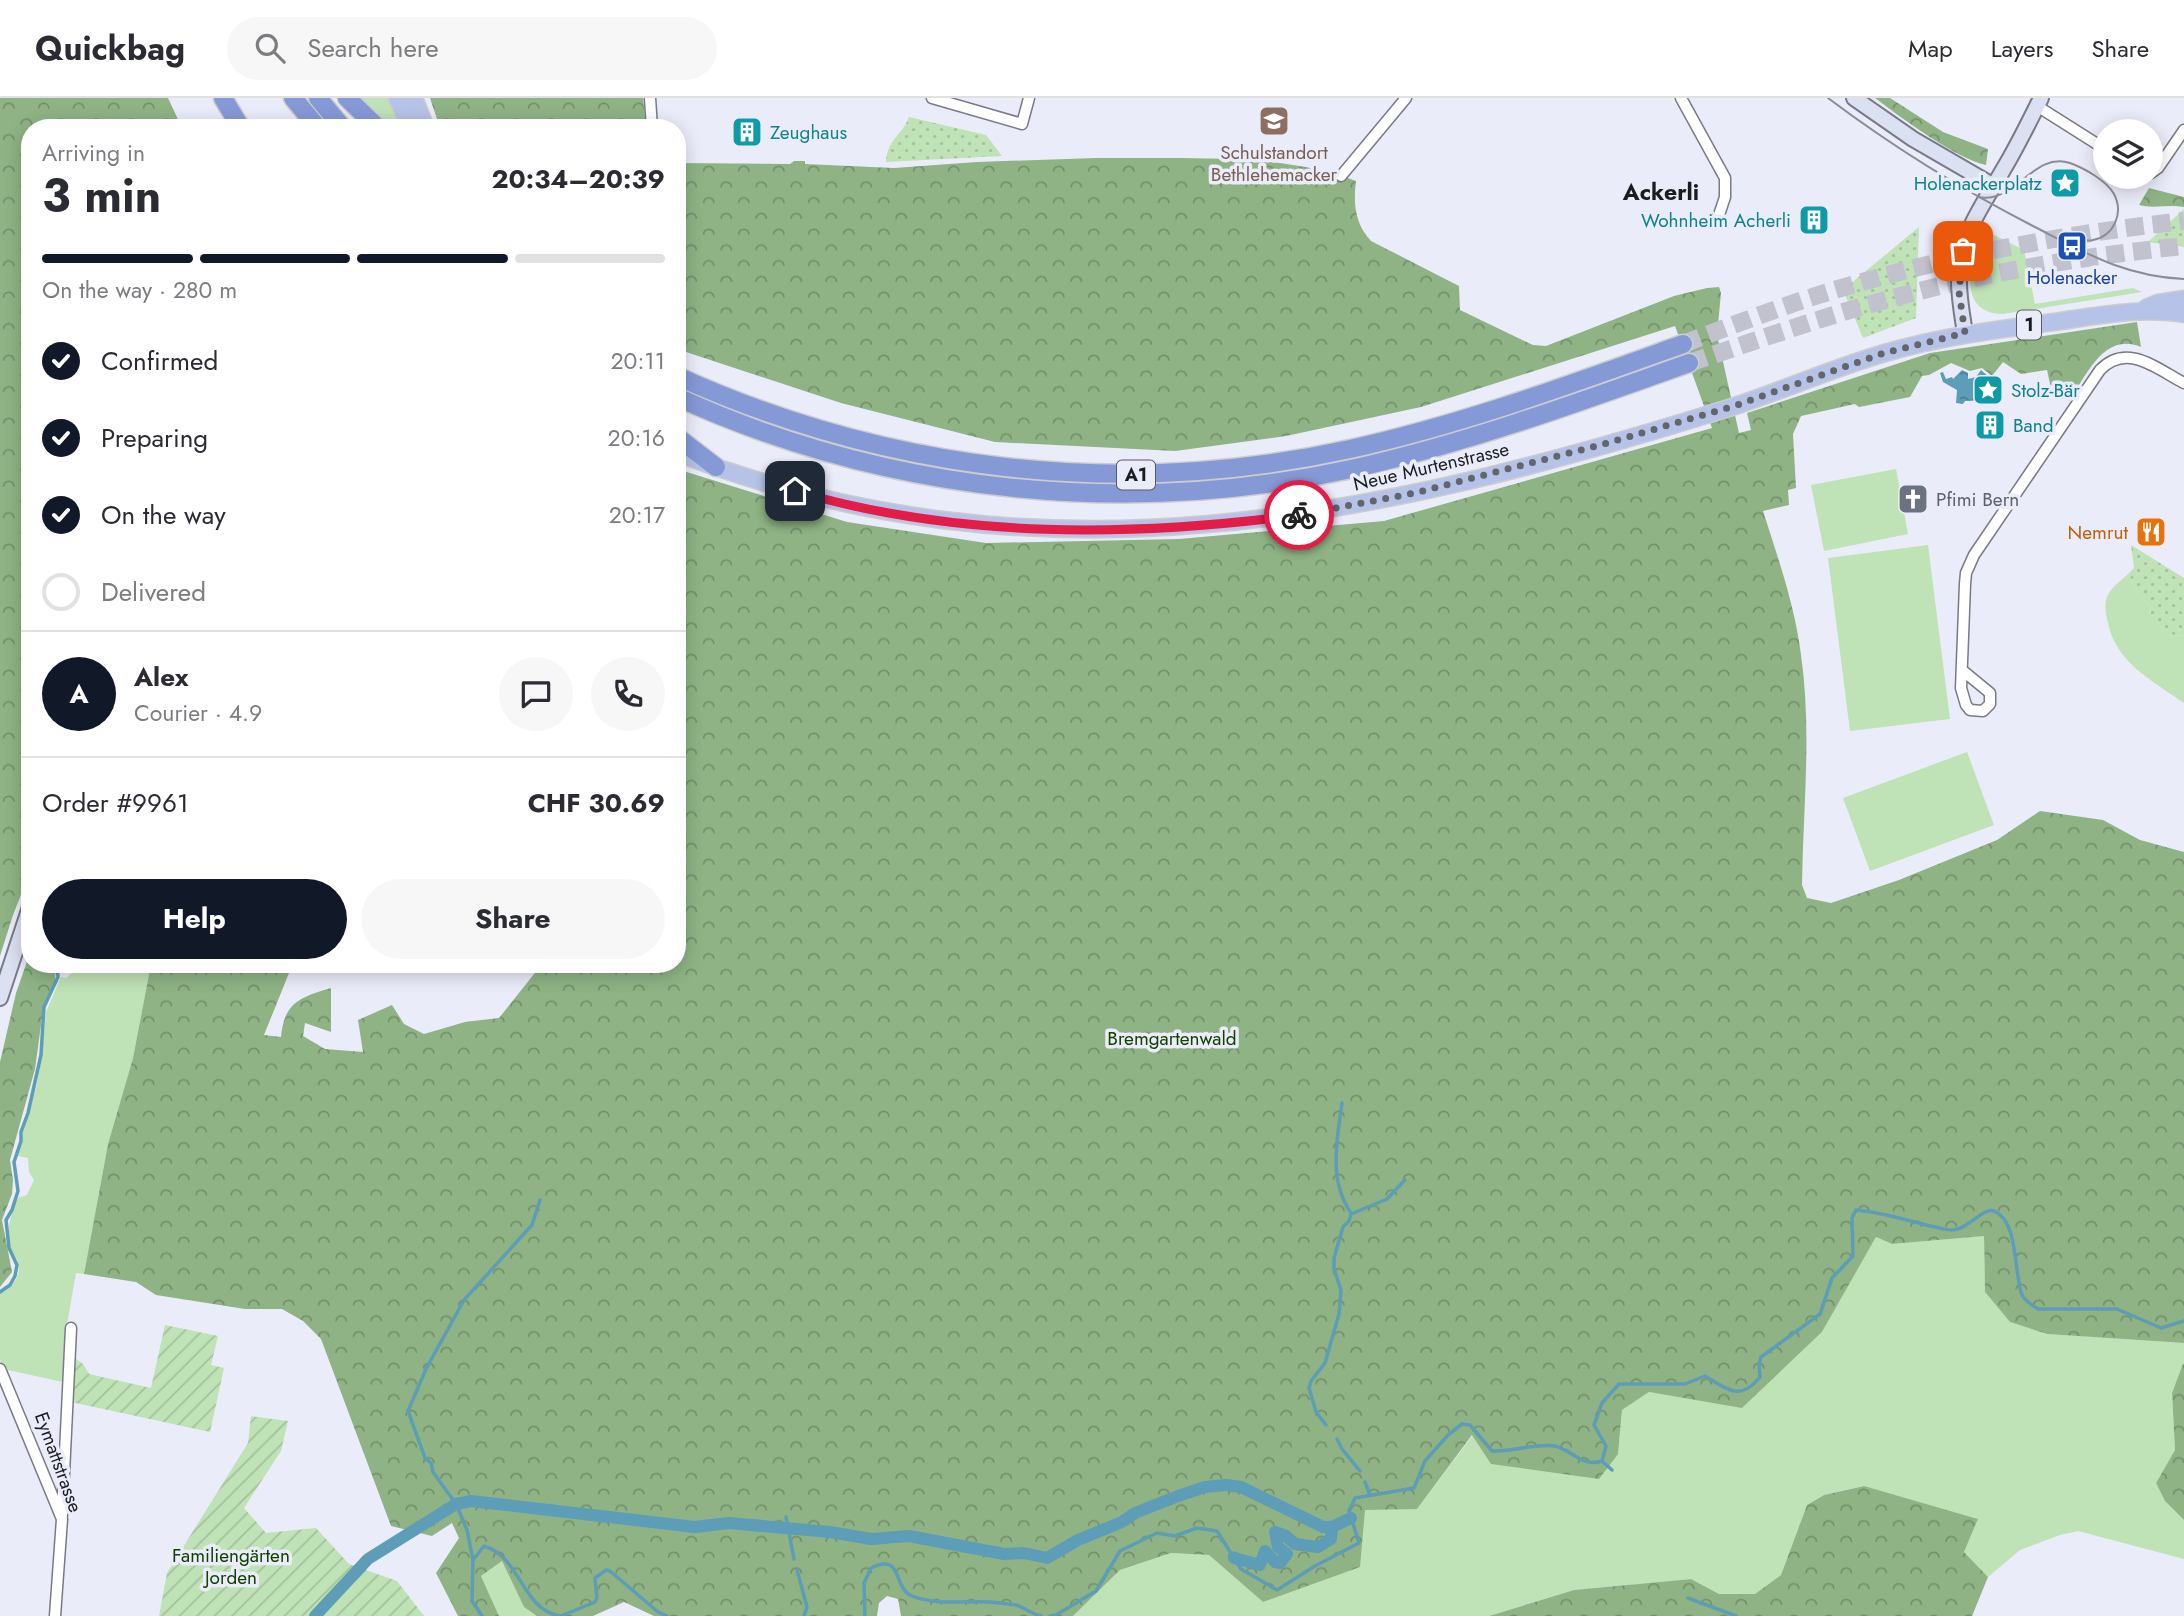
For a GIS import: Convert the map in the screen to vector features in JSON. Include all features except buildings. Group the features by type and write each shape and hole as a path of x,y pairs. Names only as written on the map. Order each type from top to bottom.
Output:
{"highway":[{"path":"223,98 236,119"},
{"path":"293,98 310,119"},
{"path":"318,98 336,119"},
{"path":"347,98 369,119"},
{"name":"A1","path":"686,380 790,421 916,455 1038,472 1153,474 1258,466 1381,442 1506,406 1684,344"},
{"name":"A1","path":"686,401 784,439 845,458 913,474 1035,491 1163,493 1260,485 1385,461 1512,425 1689,363"},
{"path":"686,454 716,467"}],"main road":[{"path":"397,98 406,119"},
{"path":"414,98 422,119"},
{"name":"Neue Murtenstrasse","path":"2139,311 2158,303 2184,299"},
{"name":"Neue Murtenstrasse","path":"716,467 851,506 969,524 1082,530 1227,524 1321,512 1446,486 1697,417 1884,353 1965,333 2139,311 2184,314"}],"street":[{"path":"650,98 651,119"},
{"path":"932,98 1022,124 1030,98"},
{"path":"1341,176 1406,98"},
{"path":"1681,98 1723,173 1726,189 1718,218"},
{"path":"1854,98 1924,146 1994,186"},
{"path":"1965,333 1959,292 1963,251 1972,220 1994,186 2039,102 2093,140"},
{"path":"2163,161 2184,131"},
{"path":"1962,670 1965,584 1969,563 2100,370 2116,358 2133,357 2184,383"},
{"path":"0,998 21,934"},
{"path":"62,1519 71,1328"},
{"name":"Eymattstrasse","path":"0,1369 62,1519 55,1616"}],"green space":[{"path":"0,98 168,98 178,119 21,119 21,895 0,956"},
{"path":"358,98 388,98 397,119 380,119"},
{"path":"430,98 643,98 645,119 437,119"},
{"path":"1875,98 1890,98 1943,132 1988,149 1986,165 1945,146"},
{"path":"909,117 986,135 1002,156 886,162 889,148"},
{"name":"Bremgartenwald","path":"1096,158 1228,159 1295,165 1356,181 1356,213 1361,228 1371,241 1459,286 1460,310 1533,345 1546,346 1674,296 1719,287 1721,293 1717,335 1739,433 1751,430 1747,413 1930,353 2137,322 2141,347 2128,344 2106,350 2089,369 2069,401 2051,388 2047,370 2021,374 2003,362 1992,376 1982,368 1970,371 1951,363 1922,376 1910,397 1859,407 1855,404 1801,416 1793,434 1796,488 1788,490 1789,505 1763,511 1790,600 1801,655 1806,712 1802,885 1807,898 1831,903 1899,880 1997,840 2040,811 2103,820 2140,840 2184,852 2184,1343 2047,1334 2010,1322 1985,1292 1984,1236 1892,1244 1876,1237 1822,1332 1742,1408 1649,1392 1622,1410 1618,1454 1599,1479 1491,1464 1472,1435 1417,1509 1365,1510 1360,1567 1263,1602 1209,1555 1171,1553 1120,1570 1073,1616 901,1616 898,1599 887,1596 879,1603 877,1616 654,1616 624,1602 593,1616 537,1616 524,1607 502,1561 481,1576 499,1616 458,1616 436,1573 459,1538 452,1523 432,1536 391,1526 321,1339 303,1321 282,1309 245,1309 156,1295 136,1282 84,1274 108,1144 133,1058 149,973 289,973 264,1035 281,1037 290,1008 303,998 331,988 331,1032 305,1023 303,1036 325,1049 363,1052 358,1020 392,1005 404,1024 424,1034 465,1022 499,1018 535,973 686,973 686,472 847,522 986,543 1179,539 1384,521 1712,428 1675,326 1421,407 1286,436 1175,451 995,442 841,403 686,352 686,163 790,164 794,161 805,161 805,164 894,168"},
{"path":"2148,189 2184,197 2184,207 2139,205"},
{"path":"2184,209 2184,247 2148,242"},
{"path":"1919,227 1916,318 1863,338 1843,290"},
{"path":"1982,229 2024,250 2035,304 2133,288 2142,292 2003,314 1988,311 1978,304 1972,294 1970,282 1974,254"},
{"path":"1896,469 1908,534 1824,551 1811,485"},
{"path":"1928,545 1950,719 1850,731 1828,558"},
{"path":"2131,545 2184,578 2184,636 2160,630 2151,615 2150,606 2136,593 2129,573 2134,568"},
{"path":"2129,573 2136,593 2150,606 2151,615 2168,634 2184,636 2184,703 2137,670 2112,637 2106,614 2106,600 2111,590"},
{"path":"1967,752 1994,825 1870,871 1843,798"},
{"path":"23,973 56,973 55,982 44,1003 35,1069 10,1160 12,1194 2,1220 12,1272 0,1287 0,1062"},
{"path":"72,973 149,973 133,1058 108,1144 84,1274 76,1273 67,1324 63,1382 3,1369 0,1359 0,1293 12,1285 19,1272 18,1262 10,1247 9,1228 18,1198 27,1195 34,1180 29,1172 28,1158 18,1156 37,1084 46,1012 61,977 66,978"},
{"path":"1984,1236 1985,1292 2010,1322 2047,1334 2184,1343 2184,1364 2172,1393 2175,1450 2156,1483 2165,1501 2184,1520 2184,1559 2078,1531 2020,1550 1988,1577 1964,1552 1978,1519 1863,1486 1824,1495 1807,1505 1781,1575 1755,1594 1719,1594 1691,1579 1574,1590 1489,1616 1073,1616 1120,1570 1171,1553 1209,1555 1263,1602 1365,1509 1417,1509 1473,1435 1618,1454 1622,1410 1649,1392 1743,1407 1822,1332 1876,1237 1892,1244"},
{"path":"165,1325 218,1336 211,1365 224,1368 210,1432 71,1402 74,1357 83,1364 89,1374 151,1388"},
{"path":"2183,1364 2184,1520 2165,1501 2156,1483 2175,1450 2172,1393"},
{"name":"Familiengärten Jorden","path":"251,1416 288,1421 281,1451 244,1508 266,1533 316,1528 349,1564 397,1581 424,1616 159,1616 167,1573 248,1443"},
{"path":"1864,1486 1978,1519 1964,1552 1988,1577 1972,1616 1489,1616 1574,1590 1691,1579 1719,1594 1755,1594 1781,1575 1807,1505 1824,1495"},
{"path":"502,1561 524,1607 537,1616 499,1616 481,1576"}],"water":[{"path":"1962,370 1968,373 1968,379 1976,377 1981,370 1989,377 1982,388 1986,395 1983,400 1956,403 1957,390 1943,382 1940,373 1943,372 1946,379 1953,379"}],"waterway":[{"path":"0,1292 10,1285 17,1265 9,1248 6,1220 18,1191 14,1162 41,1055 44,1007 58,973"},
{"path":"1342,1103 1337,1173 1339,1187 1351,1213"},
{"path":"1326,1425 1316,1412 1309,1388 1325,1363 1339,1314 1341,1290 1334,1269 1334,1258 1343,1227 1351,1214 1387,1199 1405,1180"},
{"path":"473,1560 467,1530 456,1504 433,1472 431,1463 425,1458 408,1411 426,1369 464,1300 532,1225 540,1200"},
{"path":"1050,1616 1096,1591 1120,1551 1157,1533 1175,1536 1197,1528 1217,1531 1241,1569 1277,1590 1359,1543 1349,1511 1355,1498 1414,1488 1425,1461 1448,1435 1462,1424 1470,1425 1492,1451 1555,1446 1595,1463 1602,1461 1606,1446 1594,1425 1602,1403 1619,1384 1685,1384 1705,1376 1733,1391 1746,1389 1760,1377 1761,1357 1820,1314 1832,1278 1853,1256 1852,1218 1856,1210 1951,1230 1985,1212 1994,1211 2002,1217 2012,1237 2022,1295 2038,1309 2117,1309 2161,1328 2184,1321"},
{"path":"1337,1439 1360,1471"},
{"path":"1602,1461 1612,1470"},
{"path":"1365,1482 1370,1495"},
{"path":"315,1616 368,1559 456,1504 471,1501 695,1527 729,1523 830,1532 871,1539 909,1536 1004,1554 1024,1553 1047,1558 1135,1513 1205,1487 1241,1487 1323,1527 1332,1527 1351,1518"},
{"path":"786,1517 794,1559"},
{"path":"1234,1558 1260,1565 1265,1551 1275,1562 1280,1563 1287,1554 1278,1547 1275,1532 1286,1536 1295,1544 1318,1547 1331,1539 1332,1527"},
{"path":"482,1616 472,1601 473,1560 484,1546 497,1552 506,1561 537,1604 560,1616"},
{"path":"865,1616 864,1583 871,1568 881,1564 889,1564 893,1568 906,1592 912,1596 945,1602 1014,1605 1041,1616"},
{"path":"561,1616 595,1602 595,1578 606,1570 658,1612 667,1616"},
{"path":"797,1570 807,1607 804,1616"},
{"path":"1688,1598 1736,1616"}],"tunnel":[{"path":"1683,344 1809,298 1901,271 2041,241 2184,221"},
{"path":"1689,363 1845,312 1968,279 2039,266 2184,246"}],"tram line":[{"path":"1828,98 1902,150 1954,182 2070,245 2123,268 2184,279"},
{"path":"1978,197 2003,193 2045,164 2057,161 2076,165 2106,184 2114,194 2118,209 2115,223 2107,234 2090,241 2072,238"}],"way so far":[{"path":"1299,515 1415,493 1604,444 1734,406 1884,353 1965,333 1959,292 1963,251"}],"place":[{"name":"Schulstandort Bethlehemacker","path":"1274,121"},
{"name":"Zeughaus","path":"747,132"},
{"name":"Holenackerplatz","path":"2065,183"},
{"name":"Wohnheim Acherli","path":"1814,220"},
{"name":"Holenacker","path":"2072,246"},
{"name":"Stolz-Bär","path":"1988,390"},
{"name":"Band","path":"1990,425"},
{"name":"Pfimi Bern","path":"1913,499"},
{"name":"Nemrut","path":"2151,532"}],"district":[{"name":"Ackerli","path":"1661,192"}],"route":[{"path":"795,491 851,506 916,518 1034,529 1163,528 1227,524 1299,515"}]}
